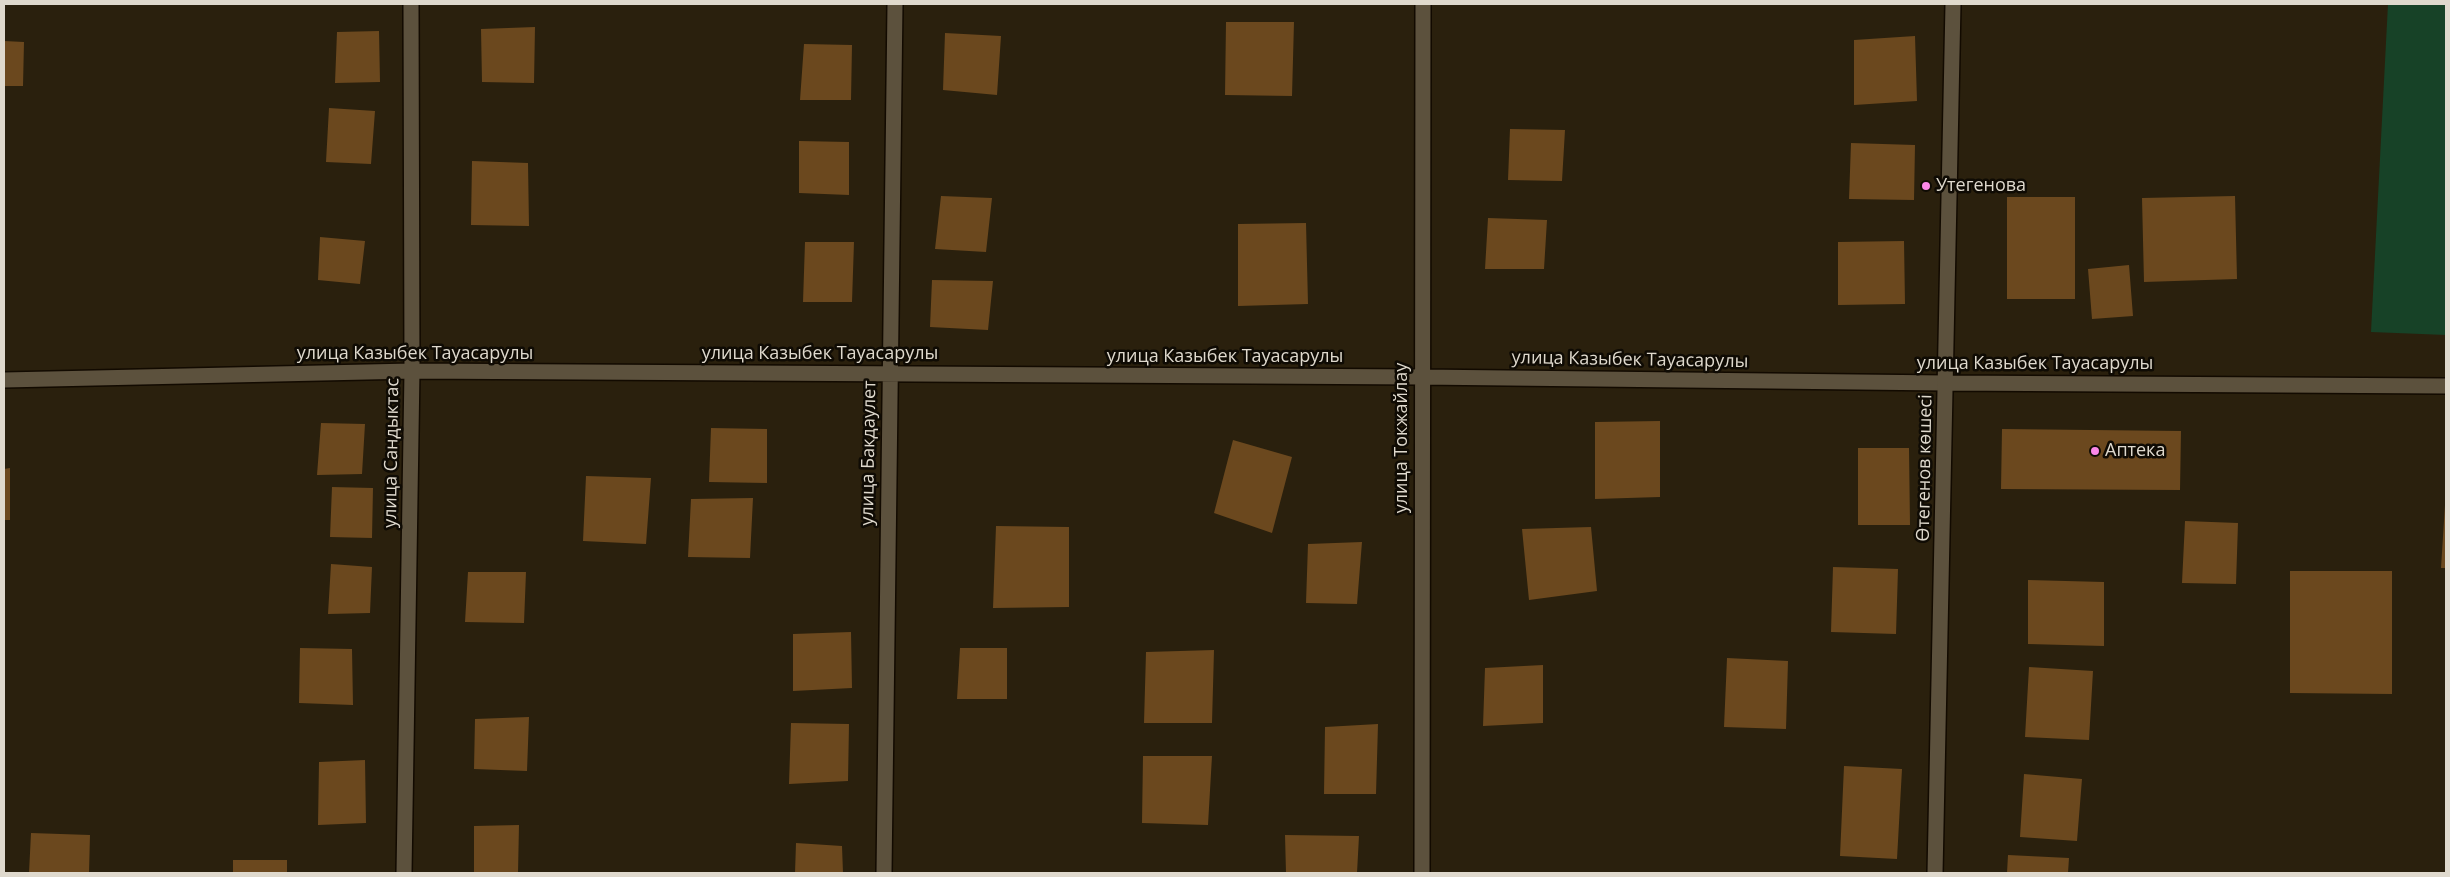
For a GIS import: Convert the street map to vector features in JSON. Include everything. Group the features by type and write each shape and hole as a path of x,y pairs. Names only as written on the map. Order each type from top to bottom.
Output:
{"street":[{"name":"улица Сандыктас","path":"404,873 412,371 411,4"},
{"name":"улица Бакдаулет","path":"884,873 888,374 895,4"},
{"name":"улица Токжайлау","path":"1422,873 1421,377 1423,4"},
{"name":"Өтегенов көшесі","path":"1935,873 1953,4"},
{"name":"улица Казыбек Тауасарулы","path":"4,380 412,371 2446,386"}],"green space":[{"path":"2388,4 2446,4 2446,335 2371,332"}],"building":[{"path":"1226,22 1294,22 1292,96 1225,95"},
{"path":"535,27 534,83 482,82 481,29"},
{"path":"379,31 380,82 335,83 337,32"},
{"path":"945,33 1001,36 997,95 943,90"},
{"path":"1915,36 1917,101 1854,105 1854,40"},
{"path":"4,41 24,42 23,86 4,86"},
{"path":"804,44 852,45 851,100 800,100"},
{"path":"329,108 375,111 371,164 326,162"},
{"path":"1510,129 1565,130 1562,181 1508,180"},
{"path":"799,141 849,142 849,195 799,193"},
{"path":"1851,143 1915,145 1914,200 1849,199"},
{"path":"472,161 528,163 529,226 471,225"},
{"path":"941,196 992,198 986,252 935,249"},
{"path":"2235,196 2237,279 2144,282 2142,198"},
{"path":"2007,197 2075,197 2075,299 2007,299"},
{"path":"1488,218 1547,220 1544,269 1485,269"},
{"path":"1306,223 1308,304 1238,306 1238,224"},
{"path":"320,237 365,241 360,284 318,280"},
{"path":"1904,241 1905,304 1838,305 1838,242"},
{"path":"805,242 854,242 852,302 803,302"},
{"path":"2129,265 2133,316 2092,319 2088,269"},
{"path":"932,280 993,281 988,330 930,327"},
{"path":"1660,421 1660,497 1595,499 1595,422"},
{"path":"321,423 365,424 362,474 317,475"},
{"path":"711,428 767,429 767,483 709,482"},
{"path":"2002,429 2181,431 2180,490 2001,489"},
{"path":"1233,440 1292,457 1272,533 1214,513"},
{"path":"1858,448 1909,448 1910,525 1858,525"},
{"path":"10,468 10,520 4,520 4,469"},
{"path":"586,476 651,478 646,544 583,541"},
{"path":"332,487 373,488 372,538 330,537"},
{"path":"753,498 750,558 688,557 691,499"},
{"path":"2445,505 2446,568 2441,568"},
{"path":"2185,521 2238,523 2236,584 2182,583"},
{"path":"996,526 1069,527 1069,607 993,608"},
{"path":"1591,527 1597,591 1529,600 1522,529"},
{"path":"1362,542 1357,604 1306,603 1308,544"},
{"path":"331,564 372,567 370,613 328,614"},
{"path":"1833,567 1898,569 1896,634 1831,632"},
{"path":"2290,571 2392,571 2392,694 2290,693"},
{"path":"468,572 526,572 524,623 465,622"},
{"path":"2028,580 2104,582 2104,646 2028,644"},
{"path":"851,632 852,688 793,691 793,634"},
{"path":"300,648 352,649 353,705 299,703"},
{"path":"960,648 1007,648 1007,699 957,699"},
{"path":"1214,650 1212,723 1144,723 1146,652"},
{"path":"1727,658 1788,661 1786,729 1724,727"},
{"path":"1543,665 1543,723 1483,726 1485,668"},
{"path":"2029,667 2093,671 2089,740 2025,737"},
{"path":"529,717 527,771 474,769 475,719"},
{"path":"791,723 849,724 848,781 789,784"},
{"path":"1378,724 1376,794 1324,794 1325,727"},
{"path":"1143,756 1212,756 1208,825 1142,823"},
{"path":"365,760 366,823 318,825 319,762"},
{"path":"1844,766 1902,769 1897,859 1840,856"},
{"path":"2024,774 2082,779 2077,841 2020,837"},
{"path":"519,825 518,873 474,872 474,826"},
{"path":"31,833 90,835 89,873 29,873"},
{"path":"1285,835 1359,836 1357,873 1286,873"},
{"path":"796,843 842,846 843,873 795,873"},
{"path":"2008,855 2069,858 2068,873 2007,873"},
{"path":"233,860 287,860 287,873 233,873"}],"place":[{"name":"Утегенова","path":"1926,186"},
{"name":"Аптека","path":"2095,451"}]}
